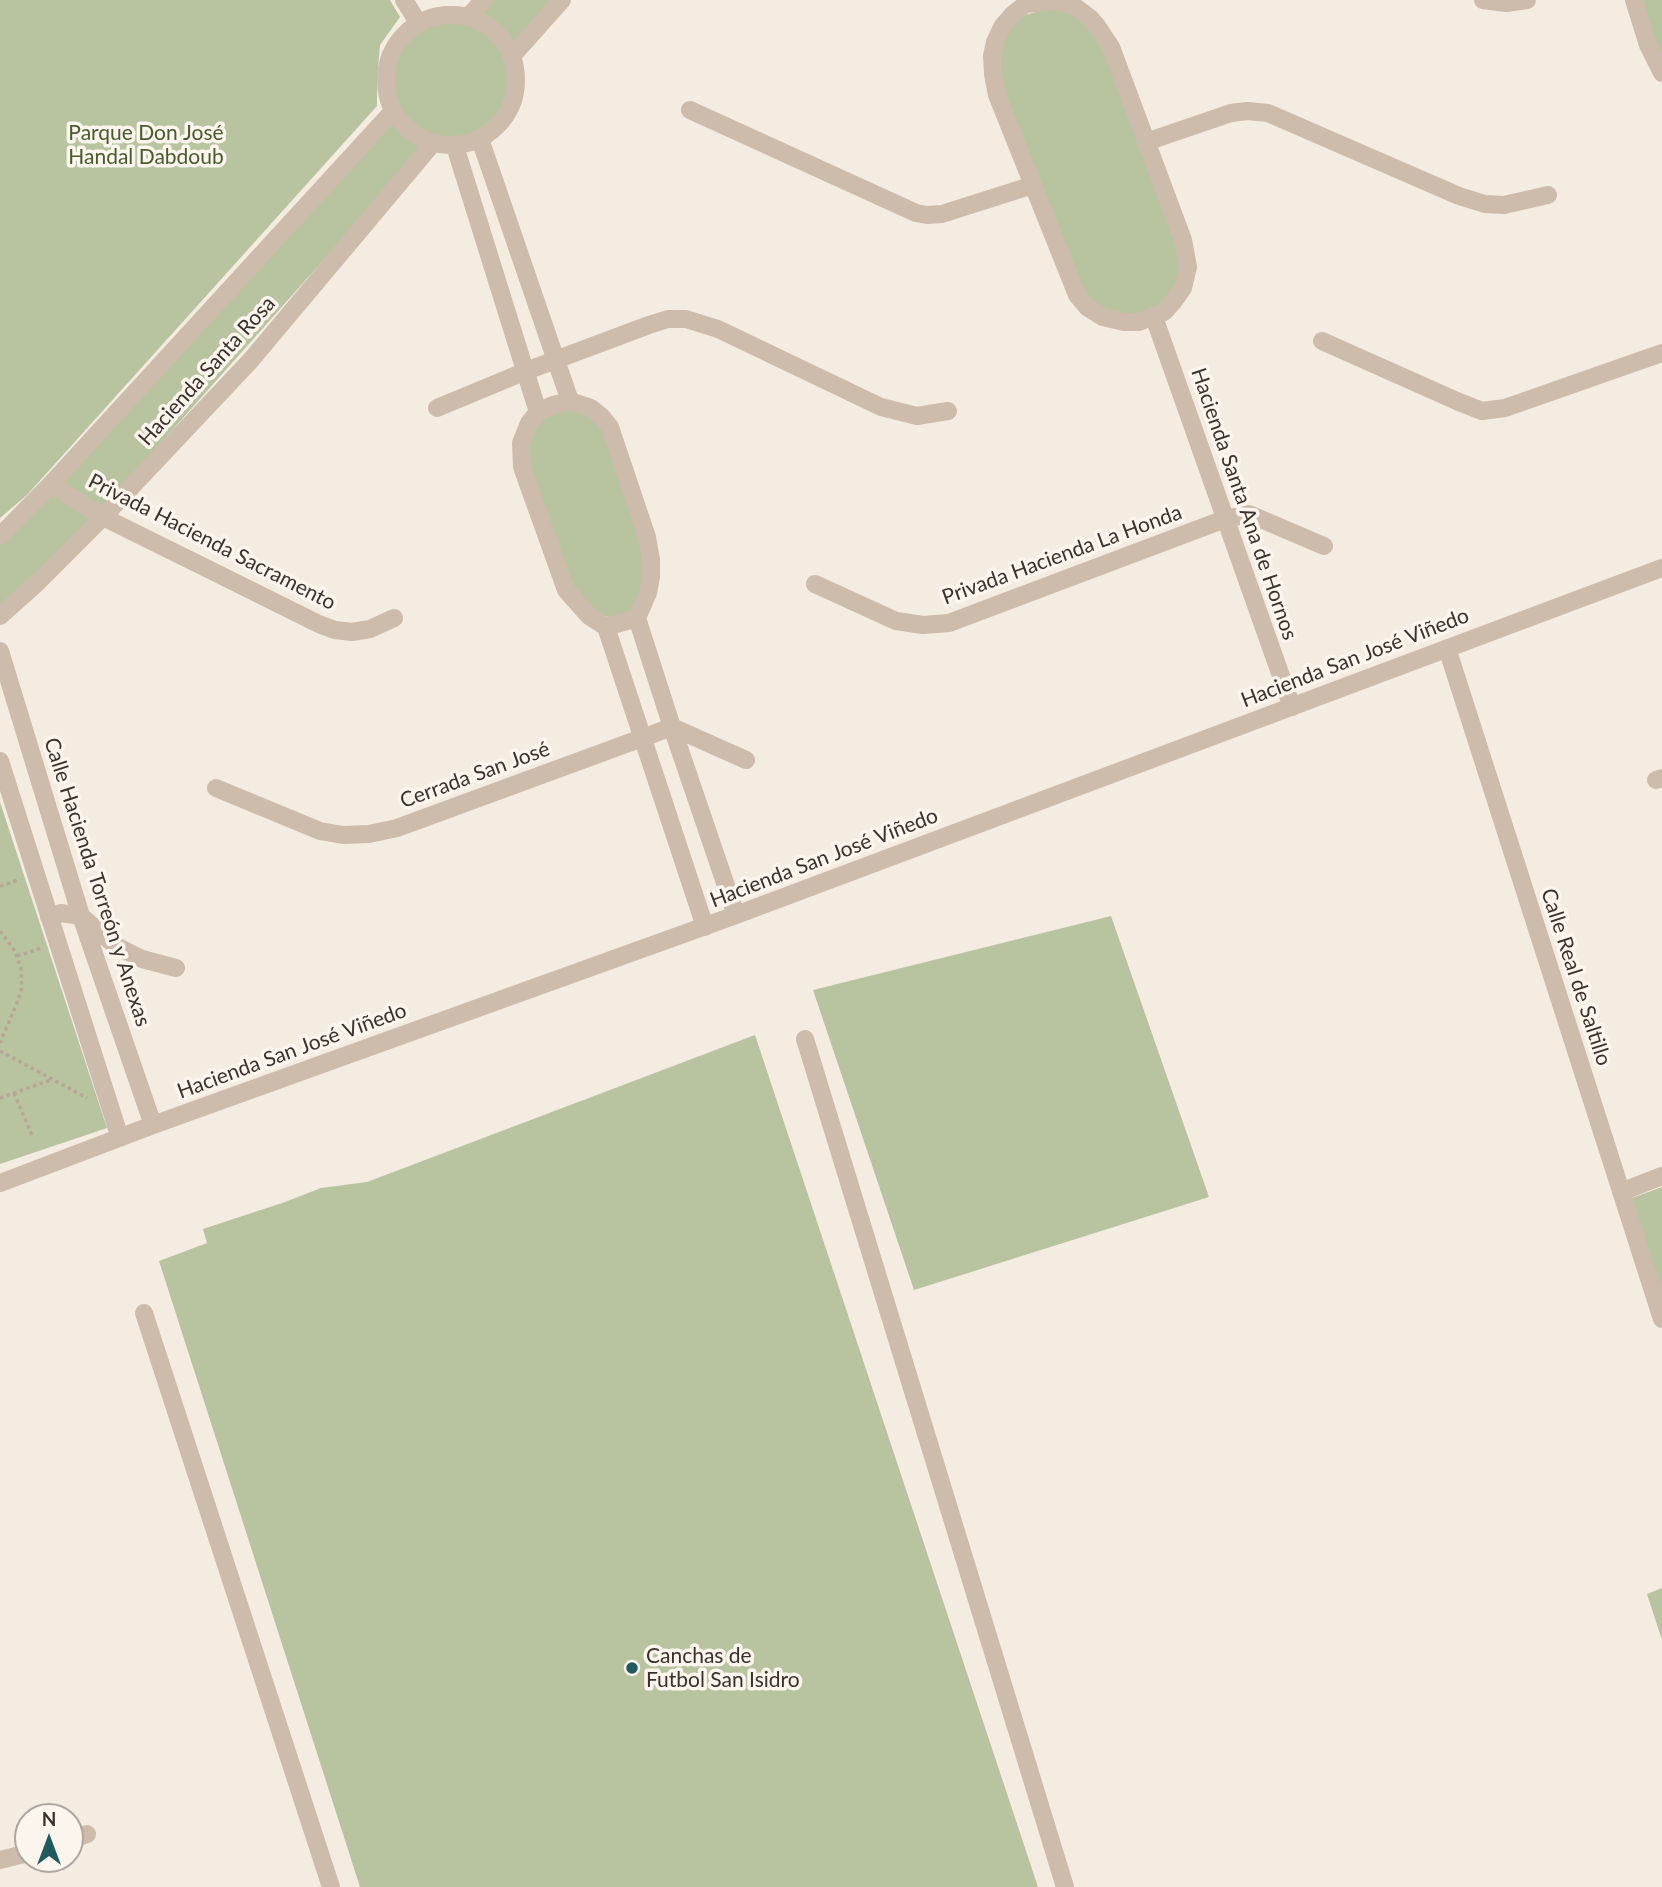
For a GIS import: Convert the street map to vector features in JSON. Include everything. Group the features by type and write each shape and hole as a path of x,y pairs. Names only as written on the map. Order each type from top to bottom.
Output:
{"street":[{"path":"404,0 419,24"},
{"path":"468,17 484,0"},
{"path":"512,56 562,0"},
{"path":"1483,0 1506,3 1527,0"},
{"path":"1634,0 1648,45 1662,74"},
{"path":"1056,1 1074,6 1097,26 1111,47 1146,142 1183,240 1188,267 1183,288 1164,312 1139,321 1124,322 1102,317 1087,307 1077,295 997,95 992,56 995,42 1002,27 1025,2 1056,1"},
{"path":"435,17 468,17 486,25 502,39 512,56 516,88 512,104 505,118 494,130 480,139 455,146 433,143 417,136 403,125 393,111 387,95 388,62 405,34 419,24 435,17"},
{"path":"690,110 916,213 942,214 1033,185"},
{"name":"Hacienda Santa Rosa","path":"0,536 51,484 393,111"},
{"path":"1146,142 1231,113 1268,113 1459,196 1485,204 1504,205 1548,195"},
{"path":"480,139 570,401"},
{"name":"Hacienda Santa Rosa","path":"0,616 103,517 251,359 433,143"},
{"path":"455,146 538,412"},
{"name":"Hacienda Santa Ana de Hornos","path":"1154,317 1292,707"},
{"path":"437,408 649,325 668,319 686,319 718,329 881,407 917,416 948,411"},
{"path":"1322,341 1482,411 1506,408 1662,353"},
{"path":"705,926 606,627 584,611 566,590 522,467 521,443 529,424 538,412 553,405 570,401 591,408 610,427 651,560 648,593 637,618 736,915"},
{"name":"Privada Hacienda Sacramento","path":"51,484 103,517 321,625 352,632 370,629 394,618"},
{"name":"Privada Hacienda La Honda","path":"815,584 896,621 923,625 949,623 1226,519 1249,514 1324,546"},
{"name":"Hacienda San José Viñedo","path":"0,1182 736,915 1662,568"},
{"path":"606,627 637,618"},
{"name":"Calle Real de Saltillo","path":"1447,648 1662,1319"},
{"name":"Calle Hacienda Torreón y Anexas","path":"0,651 81,916 153,1125"},
{"path":"672,727 746,760"},
{"name":"Cerrada San José","path":"216,788 320,831 343,835 369,834 397,828 672,727"},
{"path":"0,761 120,1138"},
{"path":"49,916 61,913 81,916 117,947 142,959 176,968"},
{"path":"805,1039 1065,1887"},
{"path":"1620,1192 1662,1176"},
{"path":"144,1313 331,1887"}],"path":[{"path":"0,931 17,956 22,988 0,1043"},
{"path":"17,956 57,943"},
{"path":"0,1051 94,1101"},
{"path":"0,1098 53,1079"},
{"path":"14,1093 33,1138"}],"green space":[{"name":"Parque Don José Handal Dabdoub","path":"0,0 390,0 400,17 380,45 377,106 27,495 0,518"},
{"path":"492,0 555,0 513,47 499,27 486,18 476,16"},
{"path":"1639,0 1662,0 1662,66"},
{"path":"1057,6 1081,17 1108,49 1178,244 1183,267 1178,288 1164,304 1145,315 1109,315 1081,294 1000,91 995,59 1002,36 1018,17"},
{"path":"450,21 472,25 491,38 504,57 508,79 504,101 491,120 472,133 450,137 428,133 409,120 396,101 392,79 396,57 409,38 428,25"},
{"path":"392,119 413,141 425,146 94,518 0,606 0,542"},
{"path":"571,408 592,414 603,425 643,537 642,593 633,612 614,619 593,612 569,587 525,467 525,441 540,418"},
{"path":"0,802 107,1128 0,1164"},
{"path":"1111,916 1209,1197 914,1290 813,990"},
{"name":"Canchas de Futbol San Isidro","path":"755,1035 1038,1887 360,1887 159,1261 207,1243 203,1229 321,1188 367,1182"},
{"path":"1662,1187 1662,1298 1629,1199"},
{"path":"1662,1588 1662,1640 1647,1594"}],"place":[{"name":"Canchas de Futbol San Isidro","path":"632,1668"}]}
